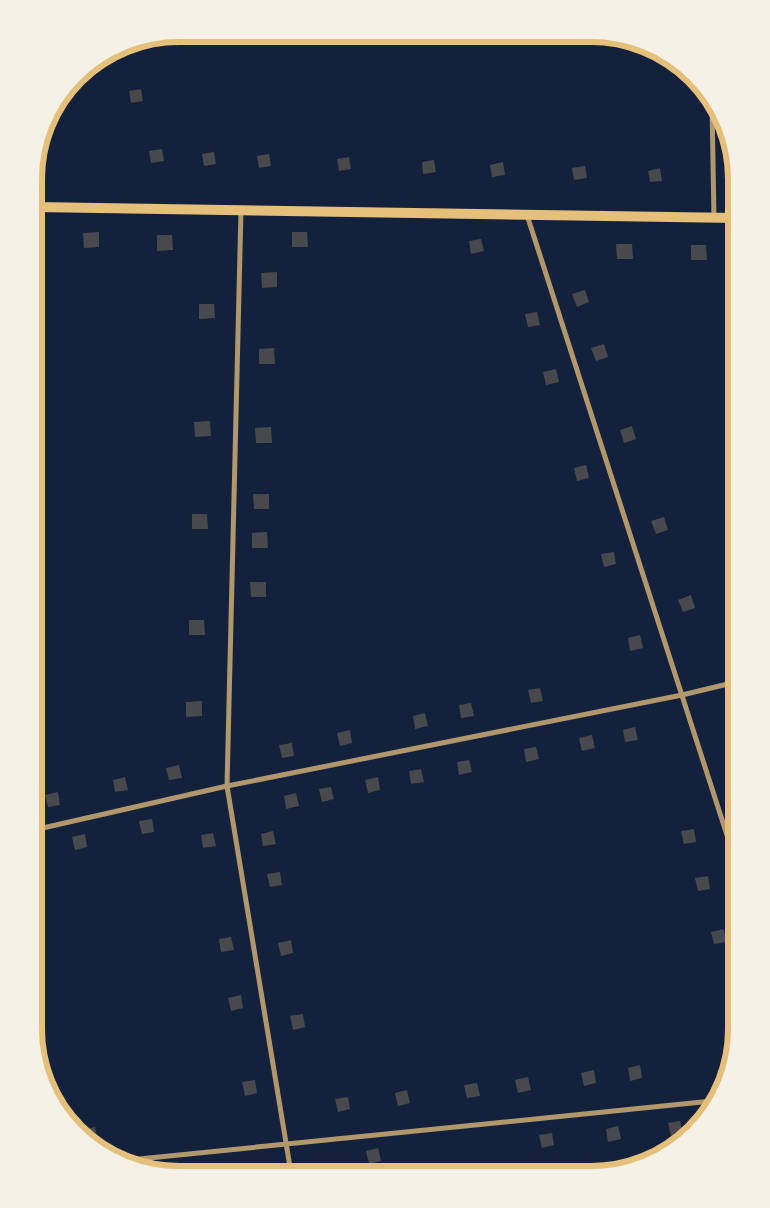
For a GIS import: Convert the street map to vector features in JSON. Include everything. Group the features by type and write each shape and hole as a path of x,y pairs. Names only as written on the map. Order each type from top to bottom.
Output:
{"main road":[{"path":"43,207 728,218"}],"street":[{"path":"712,117 714,218"},
{"path":"241,210 227,786 290,1166"},
{"path":"527,215 727,836"},
{"path":"43,828 227,786 682,695 727,684"},
{"path":"139,1159 706,1102"}],"building":[{"path":"141,89 143,101 131,103 129,91"},
{"path":"162,149 164,161 151,163 149,151"},
{"path":"214,152 216,164 204,166 202,154"},
{"path":"269,154 271,166 259,168 257,156"},
{"path":"349,157 351,169 339,171 337,159"},
{"path":"434,160 436,172 423,174 422,162"},
{"path":"503,162 505,175 492,177 490,165"},
{"path":"585,166 587,178 574,180 572,168"},
{"path":"660,168 662,181 650,182 648,171"},
{"path":"99,232 99,247 84,248 83,233"},
{"path":"292,232 307,232 308,247 292,247"},
{"path":"157,235 172,235 173,250 157,251"},
{"path":"481,239 484,251 471,254 469,241"},
{"path":"616,244 632,244 633,259 617,259"},
{"path":"691,245 706,245 707,260 691,260"},
{"path":"277,272 277,287 262,288 261,273"},
{"path":"585,290 589,302 577,307 572,294"},
{"path":"199,304 214,304 215,318 199,319"},
{"path":"537,312 540,325 528,327 525,314"},
{"path":"604,344 608,357 596,361 591,348"},
{"path":"274,348 275,364 259,364 259,349"},
{"path":"556,369 559,382 546,385 543,372"},
{"path":"210,421 211,436 195,437 194,422"},
{"path":"632,426 636,439 624,443 620,430"},
{"path":"271,427 272,443 256,443 255,428"},
{"path":"586,465 589,478 577,481 574,468"},
{"path":"253,494 269,494 269,509 254,509"},
{"path":"192,514 207,514 208,529 192,529"},
{"path":"664,517 668,530 656,534 651,521"},
{"path":"267,532 268,548 252,548 252,533"},
{"path":"614,552 616,564 604,567 601,554"},
{"path":"250,582 266,582 266,597 251,597"},
{"path":"691,595 695,608 683,612 678,600"},
{"path":"189,620 204,620 205,635 189,635"},
{"path":"640,635 643,648 630,651 628,638"},
{"path":"540,688 543,701 531,703 528,690"},
{"path":"202,701 202,716 186,717 186,702"},
{"path":"471,703 474,716 461,718 459,705"},
{"path":"425,713 428,726 415,729 413,716"},
{"path":"635,727 638,740 625,742 623,730"},
{"path":"350,730 352,743 340,746 337,733"},
{"path":"592,735 595,748 582,751 579,738"},
{"path":"292,743 294,756 282,758 279,745"},
{"path":"536,747 539,759 526,762 524,749"},
{"path":"469,760 472,772 459,775 457,762"},
{"path":"179,765 182,778 169,780 166,768"},
{"path":"421,769 424,782 411,784 409,771"},
{"path":"125,777 128,790 115,792 113,780"},
{"path":"378,777 380,790 368,793 365,780"},
{"path":"331,787 334,799 322,802 319,789"},
{"path":"58,792 60,805 48,807 45,795"},
{"path":"296,793 299,806 286,809 284,796"},
{"path":"152,819 154,832 142,834 139,821"},
{"path":"694,829 696,842 684,844 681,831"},
{"path":"273,831 276,844 263,846 261,834"},
{"path":"213,833 216,846 203,848 201,835"},
{"path":"85,834 87,847 75,850 72,837"},
{"path":"280,872 282,885 270,887 267,874"},
{"path":"708,876 710,889 698,891 695,878"},
{"path":"724,929 726,942 714,944 711,932"},
{"path":"231,937 234,950 221,952 219,939"},
{"path":"291,940 293,953 281,956 278,943"},
{"path":"241,995 243,1008 231,1011 228,998"},
{"path":"303,1014 305,1027 293,1030 290,1016"},
{"path":"640,1065 642,1078 630,1081 628,1068"},
{"path":"594,1070 596,1083 584,1086 581,1073"},
{"path":"528,1077 531,1090 518,1093 515,1080"},
{"path":"255,1080 257,1093 245,1096 242,1082"},
{"path":"477,1083 480,1096 467,1098 464,1085"},
{"path":"407,1090 410,1103 398,1106 395,1093"},
{"path":"348,1097 350,1109 338,1112 335,1099"},
{"path":"680,1121 682,1131 677,1135 671,1136 668,1123"},
{"path":"618,1126 621,1139 608,1142 606,1129"},
{"path":"95,1127 98,1138 96,1137 87,1129"},
{"path":"552,1133 554,1145 542,1148 539,1135"},
{"path":"378,1148 381,1161 369,1164 366,1151"}]}
